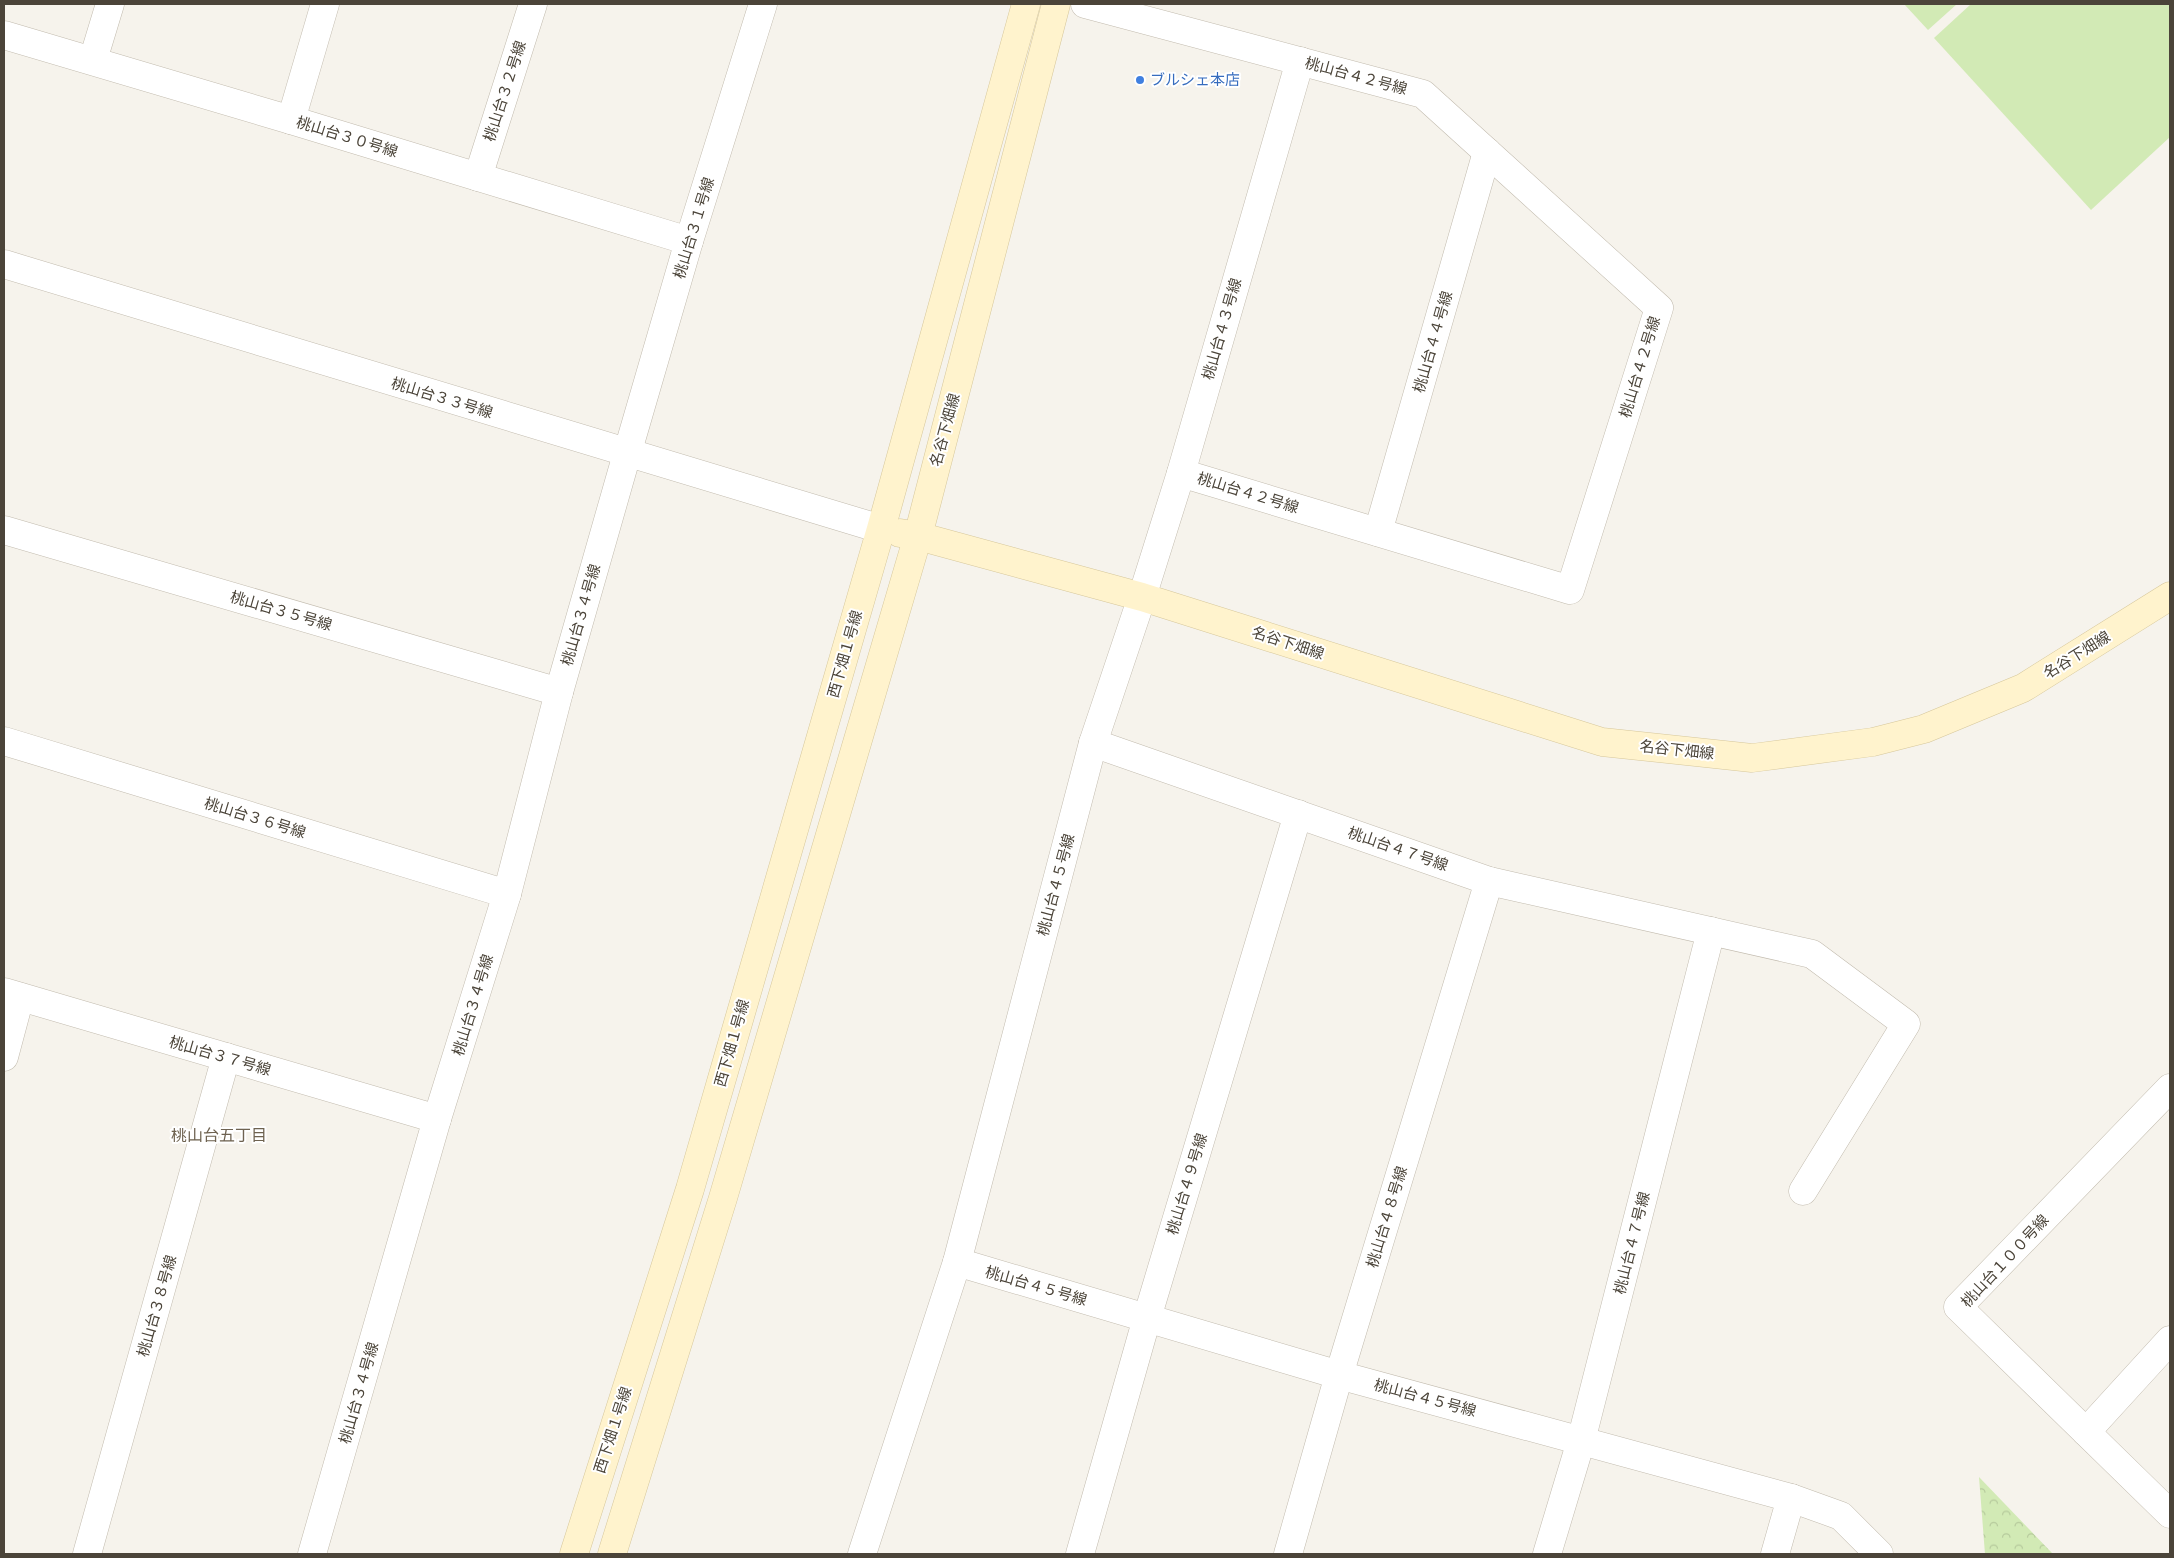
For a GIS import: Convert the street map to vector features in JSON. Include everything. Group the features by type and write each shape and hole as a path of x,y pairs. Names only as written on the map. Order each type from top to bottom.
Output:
{"street":[{"path":"93,60 110,4"},
{"path":"291,120 325,4"},
{"name":"桃山台３２号線","path":"478,177 533,4"},
{"name":"桃山台３１号線","path":"627,454 689,241 763,4"},
{"path":"612,1554 723,1198 918,536 881,529 1026,4"},
{"name":"名谷下畑線","path":"1056,4 918,536 1142,597 1602,742 1752,758 1873,742 1924,729 2023,688 2170,596"},
{"name":"桃山台４２号線","path":"1085,4 1423,94 1659,308 1570,590 1181,473"},
{"name":"桃山台３０号線","path":"4,35 93,60 689,241"},
{"name":"桃山台４３号線","path":"1142,597 1181,473 1300,61"},
{"name":"桃山台４４号線","path":"1378,532 1487,152"},
{"name":"桃山台３３号線","path":"4,264 627,454 881,529"},
{"name":"桃山台３４号線","path":"312,1554 437,1119 507,894 559,692 627,454"},
{"name":"西下畑１号線","path":"574,1554 690,1188 881,529"},
{"name":"桃山台３５号線","path":"4,530 559,692"},
{"name":"桃山台４５号線","path":"862,1554 957,1262 1093,743 1142,597"},
{"name":"桃山台３６号線","path":"4,741 507,894"},
{"name":"桃山台４７号線","path":"1093,743 1488,881 1812,954 1906,1024 1803,1191"},
{"name":"桃山台４９号線","path":"1080,1554 1147,1318 1298,814"},
{"name":"桃山台４８号線","path":"1288,1554 1339,1375 1488,881"},
{"name":"桃山台４７号線","path":"1547,1554 1581,1441 1711,931"},
{"path":"4,1057 12,995"},
{"name":"桃山台３７号線","path":"12,995 437,1119"},
{"name":"桃山台３８号線","path":"88,1554 226,1058"},
{"name":"桃山台１００号線","path":"2170,1088 1958,1307 2170,1514"},
{"name":"桃山台４５号線","path":"957,1262 1339,1375 1791,1498 1841,1516 1879,1554"},
{"path":"2086,1432 2170,1340"},
{"path":"1775,1554 1791,1498"}],"green space":[{"path":"1904,4 1957,4 1928,30"},
{"path":"1971,4 2170,4 2170,137 2091,210 1934,38"},
{"path":"1979,1477 2053,1554 1985,1554"}],"place":[{"name":"ブルシェ本店","path":"1140,80"}],"district":[{"name":"桃山台五丁目","path":"219,1135"}]}
